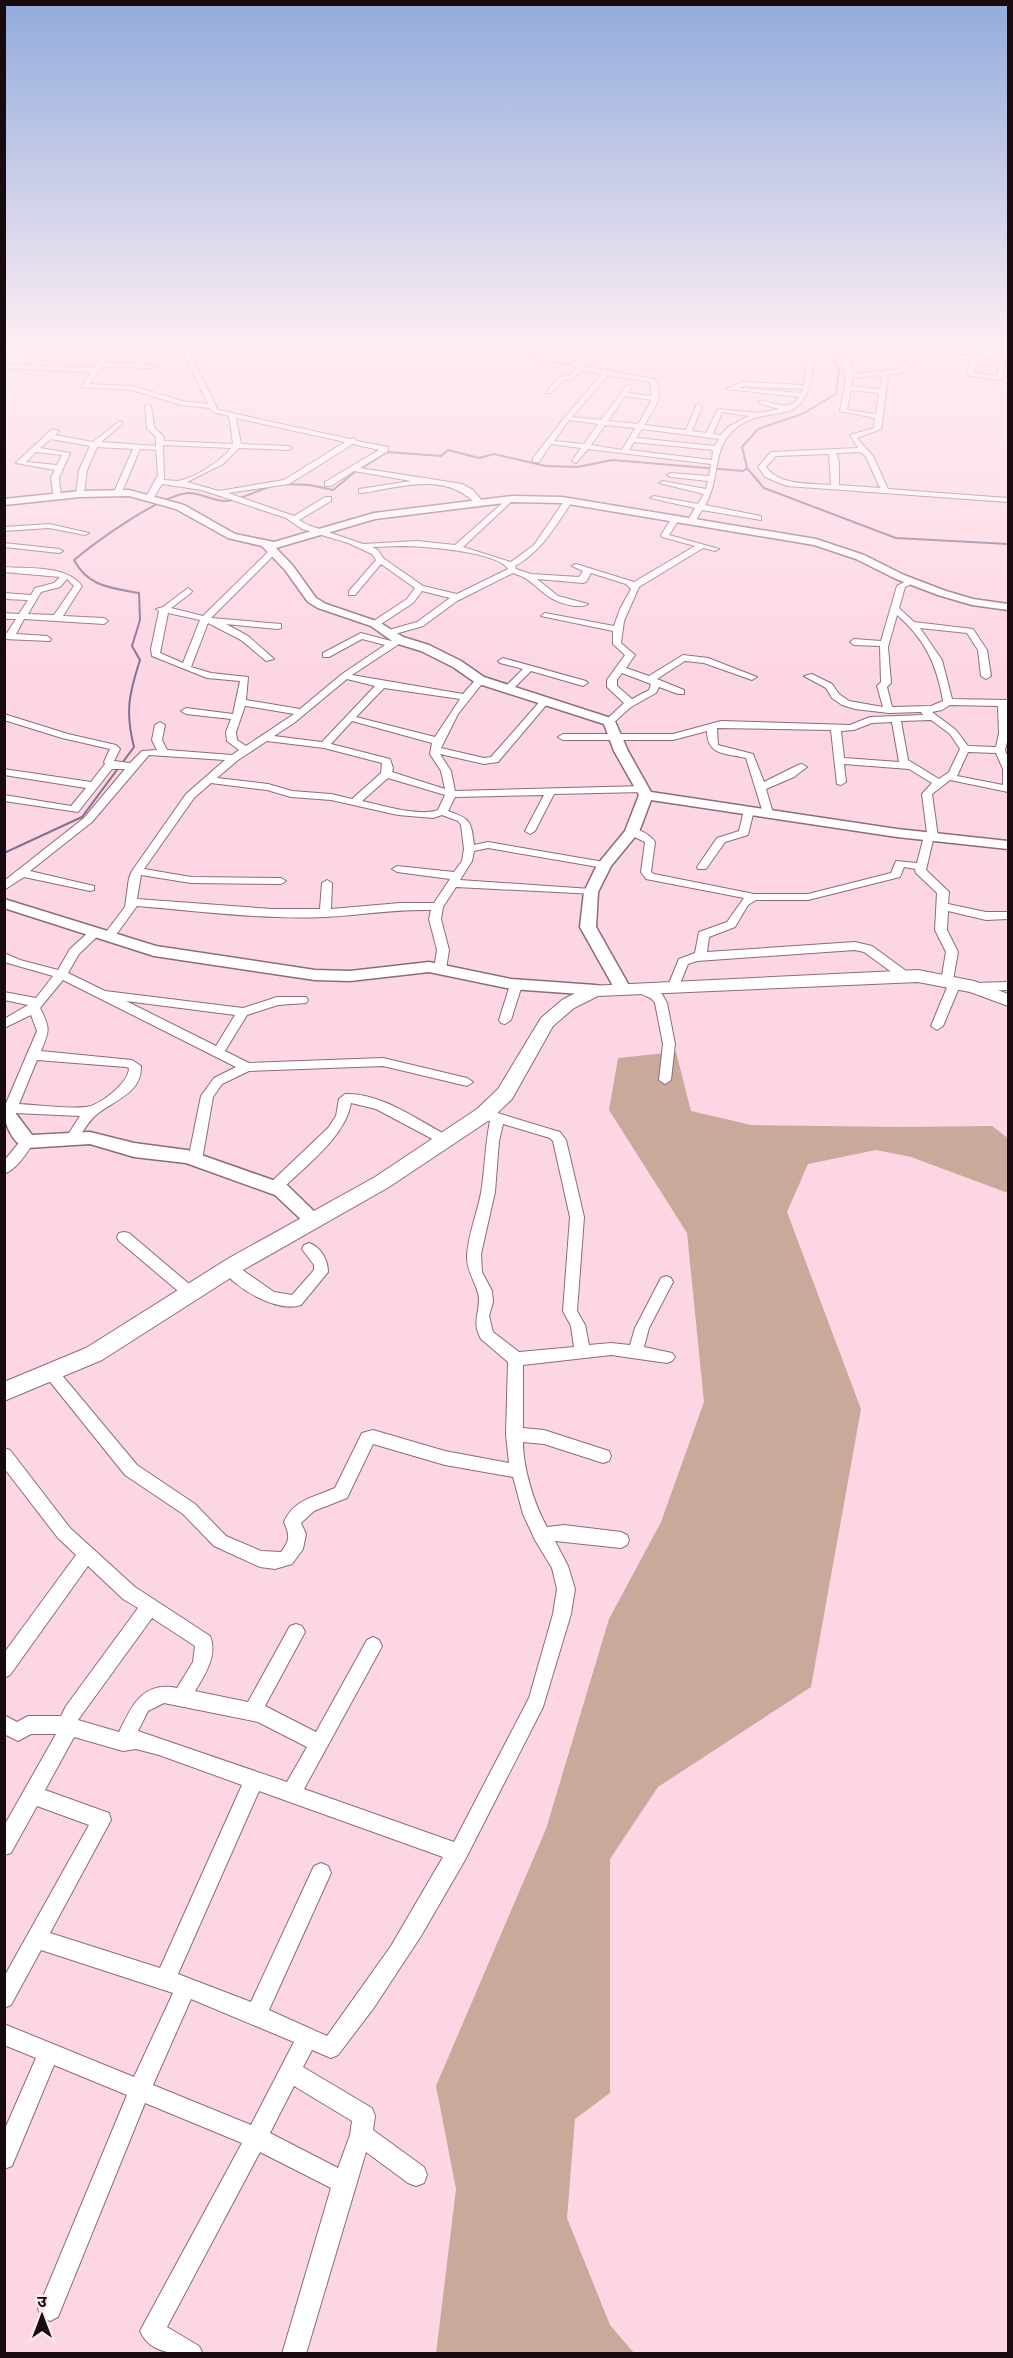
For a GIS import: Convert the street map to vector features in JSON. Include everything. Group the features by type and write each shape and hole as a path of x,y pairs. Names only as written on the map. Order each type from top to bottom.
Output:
{"main road":[{"path":"4,1392 94,1354 229,1268 382,1182 443,1140 490,1117 547,1022 568,1004 595,990 905,976 959,984 1008,1000"}],"street":[{"path":"29,454 21,461 21,464 60,468"},
{"path":"118,492 134,454"},
{"path":"158,500 162,482 160,454"},
{"path":"179,483 213,468 228,454"},
{"path":"222,494 286,482 331,454"},
{"path":"328,484 377,454"},
{"path":"536,460 540,454"},
{"path":"576,460 580,454"},
{"path":"634,454 712,470"},
{"path":"692,520 708,492 715,454"},
{"path":"774,454 763,463 762,467 768,475 787,484 1008,500"},
{"path":"833,454 836,462 835,487"},
{"path":"866,454 872,461 885,491"},
{"path":"57,497 55,478 65,455 89,455 82,470 80,494"},
{"path":"354,469 430,480 466,488 480,503"},
{"path":"671,475 712,470"},
{"path":"362,491 430,480"},
{"path":"162,482 179,483 222,494 295,519 305,527 375,552 380,560 420,588 459,597"},
{"path":"663,483 708,492"},
{"path":"4,503 118,492 158,500 214,532 252,546 270,548 284,546 374,516 528,498 562,500 814,544 970,604 1008,608"},
{"path":"654,498 758,518"},
{"path":"295,519 328,499"},
{"path":"4,503 158,500"},
{"path":"323,532 375,518 507,501 567,503 692,520 816,542 860,557 909,582"},
{"path":"457,548 507,501"},
{"path":"4,1024 36,1005 61,974 74,952 122,921 131,907 134,878 137,872 190,796 234,758 302,712 393,639 529,555 546,536 567,503"},
{"path":"728,526 735,514"},
{"path":"675,519 666,537 715,549"},
{"path":"4,529 49,526 85,533"},
{"path":"363,546 396,542 457,548 494,557 533,576 583,580 584,574 590,570"},
{"path":"4,545 11,559 66,576 78,586 57,618"},
{"path":"628,705 628,700 612,687 612,680 630,655 617,644 617,629 622,609 634,586 701,546"},
{"path":"186,668 208,620 270,548"},
{"path":"270,548 312,600 322,606 375,624 393,639"},
{"path":"11,559 59,551"},
{"path":"352,593 380,560"},
{"path":"576,566 629,582 634,586"},
{"path":"7,636 40,588 54,587 66,576"},
{"path":"533,576 542,589 553,598 584,604"},
{"path":"888,708 882,686 886,682 885,644 901,586 909,582"},
{"path":"375,624 410,601 420,588"},
{"path":"159,609 188,591"},
{"path":"4,596 34,598"},
{"path":"894,608 913,624 938,658 948,702"},
{"path":"159,609 228,626 251,641 269,659"},
{"path":"159,609 155,654 202,674 245,679 241,704 231,732 232,741 246,750"},
{"path":"4,616 104,621"},
{"path":"546,616 617,629"},
{"path":"208,620 247,621 278,626"},
{"path":"913,624 970,631 972,636 978,639 984,655 986,675"},
{"path":"7,636 47,639"},
{"path":"326,654 361,636 393,639 425,648 457,664 480,680 609,722"},
{"path":"854,642 885,644"},
{"path":"652,682 684,658 705,660 752,677"},
{"path":"503,661 583,683"},
{"path":"507,690 529,668"},
{"path":"621,669 681,692"},
{"path":"345,676 381,685 465,697"},
{"path":"809,676 825,684 833,697 857,707 922,709 939,708 948,702 1005,703 1003,744 1000,750 1008,769 1008,789 949,777"},
{"path":"442,812 451,794 445,768 436,758 436,746 465,697 480,680"},
{"path":"609,722 628,705 652,691 652,682"},
{"path":"324,745 381,685"},
{"path":"350,718 484,761 494,760 545,701"},
{"path":"241,704 302,712"},
{"path":"922,709 959,737 965,749"},
{"path":"186,711 237,717"},
{"path":"4,717 113,747 116,749 109,762 120,766"},
{"path":"563,737 673,737 721,724 836,728 858,727 870,720 934,717"},
{"path":"896,719 903,761 938,783"},
{"path":"4,731 17,722"},
{"path":"609,722 644,792 632,832 604,865 591,892 588,927 632,989 658,997 669,1044 665,1080"},
{"path":"160,724 157,740 162,752"},
{"path":"712,726 712,743 723,750 750,756 762,787 768,813"},
{"path":"836,728 841,782"},
{"path":"266,738 324,745 381,759 387,764 386,774 354,802"},
{"path":"965,749 1000,750"},
{"path":"937,1026 959,984 952,952 941,930 943,892 921,875 921,867 931,836 927,794 938,783 953,774 965,749"},
{"path":"4,798 74,810 95,786 120,766 145,753 162,752 234,758"},
{"path":"839,761 908,766"},
{"path":"4,887 88,820 120,766"},
{"path":"762,787 802,767"},
{"path":"4,772 95,786"},
{"path":"386,774 451,794 551,791 644,792 768,813 1008,845"},
{"path":"209,780 268,787 291,794 331,797 398,812 433,815 442,812 462,819 466,825 469,849 467,861 437,907 435,926 443,950 440,969"},
{"path":"530,831 551,791"},
{"path":"702,867 722,840 744,833 749,810"},
{"path":"632,832 646,837 650,842 646,872 650,877 754,897 808,897 896,875 900,863 921,867"},
{"path":"469,849 488,845 604,865"},
{"path":"397,869 454,880 591,892"},
{"path":"137,872 191,880 280,881"},
{"path":"22,873 90,888"},
{"path":"325,913 327,883"},
{"path":"700,957 703,935 731,924 744,903 754,897"},
{"path":"132,902 272,913 325,913 379,907 437,907"},
{"path":"4,903 154,951 315,975 350,976 429,967 516,985 595,990"},
{"path":"942,906 986,916 1008,916"},
{"path":"673,988 683,962 700,957 836,945 868,949 905,976"},
{"path":"4,957 16,963 61,974 247,1067"},
{"path":"959,984 1008,986"},
{"path":"505,1020 516,985"},
{"path":"98,994 243,1012 278,1001 302,1000"},
{"path":"4,996 36,1005"},
{"path":"8,1113 44,1031 36,1005"},
{"path":"218,1053 243,1012"},
{"path":"33,1055 128,1063 135,1066 136,1071 129,1084 91,1112 72,1139"},
{"path":"195,1160 207,1095 218,1081 247,1067 382,1062 467,1082"},
{"path":"274,1188 333,1131 342,1117 345,1099 351,1098 373,1104 443,1140"},
{"path":"8,1113 91,1112"},
{"path":"8,1113 27,1142"},
{"path":"582,1351 578,1325 570,1311 577,1217 559,1140 555,1135 490,1117 492,1141 488,1191 474,1254 475,1272 485,1291 486,1302 482,1316 486,1335 516,1359 611,1349 667,1357"},
{"path":"27,1142 90,1138 195,1160 281,1190 314,1220"},
{"path":"4,1169 17,1157 27,1142"},
{"path":"124,1237 190,1293"},
{"path":"229,1268 260,1291 285,1302 296,1301 321,1272 321,1263 309,1249"},
{"path":"636,1351 642,1328 666,1282"},
{"path":"36,1938 165,1979 256,2014 332,2048 357,2017 413,1932 499,1779 537,1701 562,1614 566,1589 560,1566 531,1514 515,1455 516,1359"},
{"path":"51,1373 131,1470 189,1509 220,1541 260,1559 275,1561 286,1558 297,1544 298,1534 292,1522 310,1503 341,1493 368,1438 374,1437 425,1454 480,1467 520,1471"},
{"path":"514,1434 544,1437 603,1456"},
{"path":"4,1455 64,1533 129,1593 204,1642 201,1665 181,1697"},
{"path":"541,1535 564,1533 621,1540"},
{"path":"4,1669 87,1553"},
{"path":"4,1846 68,1726 72,1712 150,1606"},
{"path":"253,1711 296,1632"},
{"path":"291,1794 372,1646"},
{"path":"123,1743 142,1705 163,1694 253,1711 282,1722 319,1743"},
{"path":"4,1724 18,1732 28,1725 68,1726 123,1743 136,1740 159,1746 456,1853"},
{"path":"165,1979 254,1780"},
{"path":"4,1998 102,1820 32,1795"},
{"path":"256,2014 321,1873"},
{"path":"50,2309 139,2091 186,1987"},
{"path":"4,2034 256,2138 344,2183"},
{"path":"191,2354 152,2331 307,2038"},
{"path":"4,2158 49,2053"},
{"path":"290,2071 364,2116 361,2135 344,2183 294,2354"},
{"path":"361,2135 416,2175"}],"shaded area":[{"path":"676,1052 691,1111 751,1125 992,1126 1008,1138 1008,1193 911,1157 876,1150 808,1164 787,1212 861,1409 811,1687 658,1787 610,1859 610,2093 575,2119 567,2218 610,2325 634,2353 436,2354 456,2189 436,2086 546,1829 609,1619 661,1522 704,1402 687,1233 609,1110 618,1058"}],"waterway":[{"path":"362,468 384,454"},
{"path":"415,454 441,456 443,454"},
{"path":"464,454 479,458 494,454"},
{"path":"494,454 546,466 578,467 612,460 743,471 747,468"},
{"path":"744,454 747,468"},
{"path":"747,468 764,488 896,538 1008,544"},
{"path":"282,484 310,485 333,490 356,471"},
{"path":"4,853 82,817 134,747 129,713 133,683 140,660 132,646 140,620 139,593 102,585 94,581 86,576 74,560 129,520 177,496 194,493 220,501 230,501 269,487"}]}
